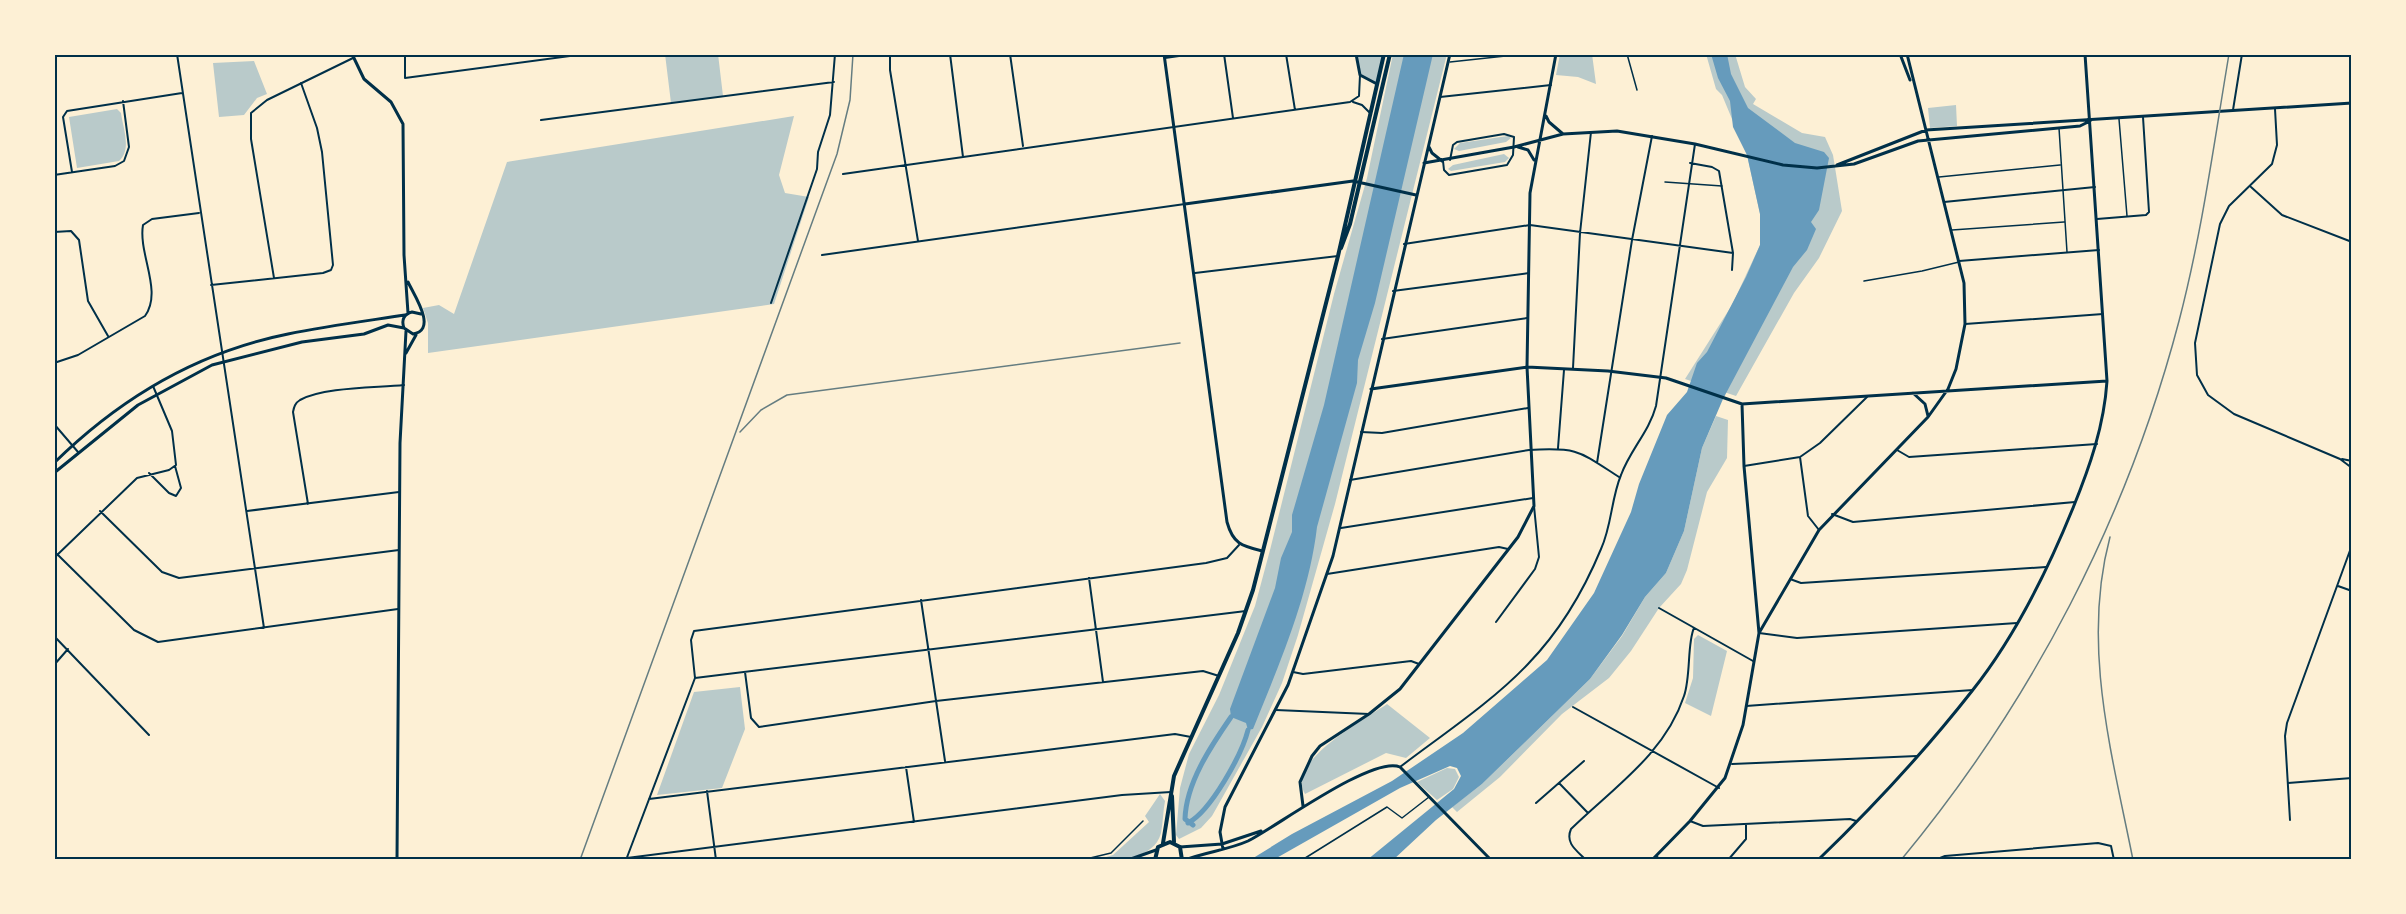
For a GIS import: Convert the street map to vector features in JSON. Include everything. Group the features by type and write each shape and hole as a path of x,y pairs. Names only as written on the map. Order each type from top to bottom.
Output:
{"main road":[{"path":"1155,860 1156,850 1163,843 1174,776 1246,610 1264,551 1338,256 1353,182 1384,54"},
{"path":"1338,256 1350,224 1390,54"},
{"path":"1171,792 1174,843"},
{"path":"1163,843 1174,843 1180,847 1184,860"}],"street":[{"path":"177,54 199,213 264,628"},
{"path":"405,54 405,78 585,54"},
{"path":"771,303 818,169 818,152 830,115 835,54"},
{"path":"890,54 918,241"},
{"path":"950,54 963,157"},
{"path":"1010,54 1023,148"},
{"path":"1193,54 1165,56 1227,522 1231,535 1239,545 1264,551"},
{"path":"1224,54 1233,118"},
{"path":"1286,54 1294,110"},
{"path":"1350,102 1359,96 1360,75 1356,54"},
{"path":"1223,849 1220,831 1225,807 1276,710 1293,672 1340,529 1393,291 1450,54"},
{"path":"1496,621 1535,569 1539,557 1529,450 1527,318 1530,193 1556,54"},
{"path":"1759,633 1819,530 1928,417 1948,389 1961,352 1965,324 1964,283 1926,130 1900,54"},
{"path":"1906,54 1911,82"},
{"path":"1818,860 1857,822 1973,690 2017,623 2048,567 2076,502 2097,444 2105,414 2107,381 2085,54"},
{"path":"2233,112 2242,54 2254,54"},
{"path":"274,278 249,122 256,106 352,56 364,80 398,110 403,124 404,255 408,282 407,314 402,322 405,330 405,355 399,492 397,860"},
{"path":"1360,75 1383,86"},
{"path":"541,120 834,82"},
{"path":"212,285 323,273 331,270 333,265 321,152 317,128 301,83"},
{"path":"1440,97 1551,85"},
{"path":"72,172 64,122 65,112 182,93"},
{"path":"54,175 115,166 127,157 129,147 123,101"},
{"path":"843,174 1350,102 1362,105 1370,112"},
{"path":"1831,167 1926,130 2079,120 2090,122 2352,103"},
{"path":"2275,109 2276,156 2267,171 2229,206 2220,224 2195,343 2197,375 2208,395 2234,414 2340,459 2352,461"},
{"path":"1546,112 1549,123 1563,134"},
{"path":"2097,219 2149,212 2143,117"},
{"path":"1424,164 1514,147 1563,134 1617,132 1695,144 1783,165 1831,167 1854,164 1901,146 1928,140 2084,125 2090,122"},
{"path":"1573,368 1580,233 1591,132"},
{"path":"1428,145 1432,153 1443,161 1444,170 1449,175 1509,164 1514,147 1514,137 1510,134 1457,142 1453,145 1450,160"},
{"path":"1597,463 1632,240 1652,136"},
{"path":"1401,767 1506,684 1542,648 1573,604 1600,551 1608,532 1619,478 1653,417 1681,246 1690,163 1695,144"},
{"path":"1514,147 1524,147 1535,162"},
{"path":"1690,163 1717,169 1733,253 1732,270"},
{"path":"822,255 1353,182 1416,195"},
{"path":"2250,186 2282,215 2352,242"},
{"path":"1944,202 2095,187"},
{"path":"54,363 78,355 145,316 150,310 151,295 142,237 143,225 152,219 199,213"},
{"path":"1404,244 1530,225 1733,253"},
{"path":"54,231 70,231 79,240 88,301 108,337"},
{"path":"1959,261 2099,250"},
{"path":"1194,273 1338,256"},
{"path":"1393,291 1529,273"},
{"path":"405,355 416,334 424,327 422,315 408,282"},
{"path":"54,463 72,445 123,404 199,361 286,334 416,312 422,315"},
{"path":"1965,324 2103,314"},
{"path":"1382,339 1527,318"},
{"path":"54,473 112,424 157,394 223,361 302,342 364,333 388,325 416,334"},
{"path":"1371,389 1527,367 1612,371 1660,378 1683,383 1742,404 1948,389 2107,381"},
{"path":"1558,448 1564,368"},
{"path":"308,504 293,412 294,405 300,400 324,393 404,385"},
{"path":"149,473 177,496 181,488 175,466 177,457 172,431 153,386"},
{"path":"1912,392 1925,404 1928,417"},
{"path":"1744,466 1800,458 1820,443 1869,395"},
{"path":"1652,860 1719,788 1732,764 1755,662 1759,633 1744,466 1742,404"},
{"path":"1361,432 1382,433 1528,408"},
{"path":"54,424 78,452"},
{"path":"1897,450 1909,457 2097,444"},
{"path":"1350,480 1529,450 1558,448 1578,451 1619,478"},
{"path":"1800,458 1808,516 1819,530"},
{"path":"2340,459 2352,468"},
{"path":"54,558 128,485 149,473 169,470 175,466"},
{"path":"247,511 399,492"},
{"path":"1340,529 1533,498"},
{"path":"1832,514 1853,522 2076,502"},
{"path":"1303,806 1300,782 1312,756 1320,746 1389,699 1509,549 1524,528 1534,506"},
{"path":"100,511 167,575 184,578 399,550"},
{"path":"1171,792 1148,792 626,859 695,678 691,640 694,631 1222,560 1239,545"},
{"path":"2290,820 2287,723 2352,546"},
{"path":"1327,574 1498,547 1509,549"},
{"path":"57,554 134,630 152,641 173,642 398,609"},
{"path":"1790,579 1801,583 2048,567"},
{"path":"1089,578 1103,682"},
{"path":"2337,585 2352,591"},
{"path":"921,600 945,762"},
{"path":"1659,608 1755,662"},
{"path":"695,678 1246,610"},
{"path":"1759,633 1797,638 2017,623"},
{"path":"1586,860 1568,839 1571,829 1653,751 1676,717 1684,695 1694,628"},
{"path":"54,636 149,735"},
{"path":"54,664 68,649"},
{"path":"1293,672 1303,674 1411,661 1419,664"},
{"path":"745,672 752,718 759,726 936,701 1203,671 1219,676"},
{"path":"1746,706 1973,690"},
{"path":"1573,707 1719,788"},
{"path":"1276,710 1358,711 1369,714"},
{"path":"649,799 1175,734 1191,737"},
{"path":"1732,764 1917,756"},
{"path":"1536,802 1584,761"},
{"path":"1184,860 1246,842 1303,806 1376,769 1392,765 1401,767 1491,860"},
{"path":"906,767 914,822"},
{"path":"2288,783 2352,778"},
{"path":"1559,783 1588,813"},
{"path":"707,791 716,860"},
{"path":"1690,821 1704,826 1850,819 1857,822"},
{"path":"1728,860 1746,839 1746,825"},
{"path":"1180,847 1222,844 1263,830"},
{"path":"1935,860 1951,855 2098,843 2111,846 2114,860"},
{"path":"1129,860 1156,850"},
{"path":"1951,855 1951,860"},
{"path":"1656,856 1661,860"},
{"path":"1056,860 1085,860"},
{"path":"1129,860 1146,860"}],"lane":[{"path":"1447,62 1524,54"},
{"path":"1627,54 1637,90"},
{"path":"2119,119 2127,216"},
{"path":"2059,127 2067,253"},
{"path":"1938,178 2061,164"},
{"path":"1665,182 1722,186"},
{"path":"1951,230 2065,222"},
{"path":"1864,281 1922,272 1959,261"},
{"path":"1302,860 1387,807 1402,818 1430,796"},
{"path":"1085,860 1111,853 1143,821"}],"shaded area":[{"path":"665,54 718,54 723,96 671,103"},
{"path":"1356,54 1384,54 1377,84 1360,75"},
{"path":"1393,54 1447,54 1335,504 1298,635 1282,683 1262,727 1212,816 1201,828 1179,839 1176,835 1180,788 1189,754 1219,695 1255,606 1334,294 1367,178"},
{"path":"1560,54 1592,54 1596,84 1578,77 1556,75"},
{"path":"1706,54 1735,54 1745,87 1756,99 1753,104 1802,133 1825,137 1833,155 1842,211 1819,258 1794,293 1736,396 1685,379 1732,305 1760,245 1760,214 1747,155 1722,95 1716,89"},
{"path":"254,61 267,94 257,98 244,115 219,117 213,63"},
{"path":"1956,105 1957,126 1930,128 1928,108"},
{"path":"117,109 121,113 126,138 123,156 119,161 77,168 69,117"},
{"path":"794,116 779,175 785,193 809,197 774,304 428,353 428,323 423,308 439,305 454,314 507,162"},
{"path":"1508,136 1511,138 1506,142 1459,151 1454,149 1460,143"},
{"path":"1504,154 1509,158 1505,162 1451,171 1448,169 1453,165"},
{"path":"1716,416 1728,420 1727,458 1707,492 1687,570 1681,584 1659,608 1631,651 1609,678 1562,714 1500,777 1457,812 1452,807 1482,784 1590,679 1622,636 1645,597 1666,573 1684,531 1702,448"},
{"path":"1698,635 1727,651 1711,716 1685,703 1693,678 1694,639"},
{"path":"740,687 745,729 722,788 657,795 694,692"},
{"path":"1387,704 1430,738 1406,758 1386,753 1305,794 1302,781 1306,768 1317,755 1347,730"},
{"path":"1447,768 1455,769 1459,777 1453,789 1437,800 1417,782"},
{"path":"1160,794 1165,801 1162,829 1157,842 1151,849 1124,859 1096,860 1113,855 1149,822 1145,816"}],"water":[{"path":"1404,54 1433,54 1375,303 1358,360 1357,383 1317,527 1307,579 1292,630 1273,680 1253,729 1248,730 1246,723 1231,717 1230,709 1275,588 1281,558 1292,532 1292,515 1324,405"},
{"path":"1711,54 1727,54 1731,74 1748,108 1795,143 1824,152 1829,158 1819,210 1811,222 1816,229 1807,250 1793,267 1723,399 1702,448 1684,531 1666,573 1645,597 1622,635 1590,679 1482,784 1436,820 1393,860 1367,860 1454,789 1461,776 1457,768 1450,766 1400,788 1273,860 1250,860 1292,834 1392,781 1463,733 1547,660 1594,593 1631,512 1639,484 1667,415 1687,392 1697,363 1707,352 1760,245 1760,214 1747,155 1733,127 1730,101 1718,78"}],"waterway":[{"path":"1193,825 1185,819 1190,792 1201,765 1231,717"},
{"path":"1188,823 1197,817 1216,795 1239,753 1248,730"}],"railway":[{"path":"580,860 837,154 850,100 853,54"},
{"path":"1901,860 1948,800 1992,737 2033,672 2070,606 2103,537 2132,467 2157,395 2187,288 2207,188 2229,54"},
{"path":"740,432 761,410 787,395 1180,343"},
{"path":"2110,537 2102,578 2098,618 2099,659 2109,740 2133,860"}]}
